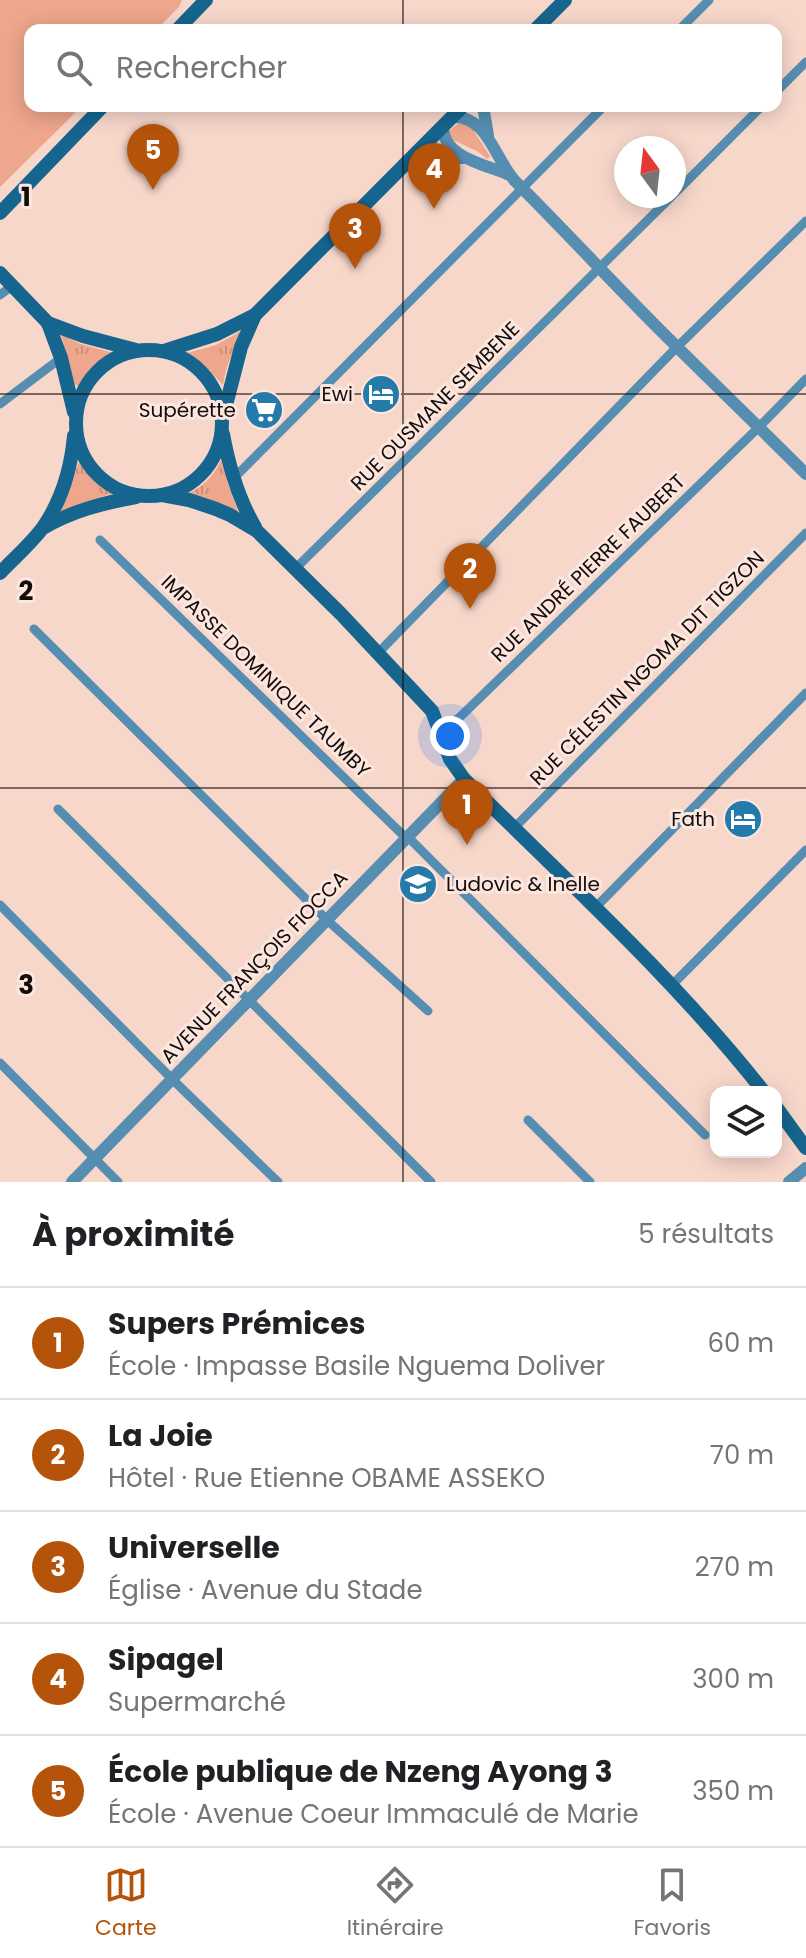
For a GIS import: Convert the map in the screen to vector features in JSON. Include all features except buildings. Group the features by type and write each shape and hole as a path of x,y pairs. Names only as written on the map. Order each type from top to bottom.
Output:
{"main road":[{"path":"183,24 206,0"},
{"path":"541,24 565,0"},
{"path":"0,213 97,112"},
{"path":"0,273 6,291 48,323 83,336 136,351 163,351 207,338 255,315 453,116"},
{"path":"162,495 184,487 203,472 216,453 241,347 255,315"},
{"path":"48,323 61,358 80,449 90,467 105,481 123,491 143,496"},
{"path":"0,573 42,528 65,483 82,393 95,373 113,358 136,351"},
{"path":"163,351 186,359 204,374 217,394 234,478 257,531"},
{"path":"42,528 75,512 106,502 162,495 216,509 257,531 432,711 450,759 464,779 671,986 759,1086"},
{"path":"782,1115 806,1148"}],"street":[{"path":"685,24 709,0"},
{"path":"782,86 806,62"},
{"path":"484,112 491,146"},
{"path":"234,478 598,112"},
{"name":"RUE OUSMANE SEMBENE","path":"686,182 756,112"},
{"path":"507,174 456,153 449,146 444,139 453,116 461,116 481,128 507,174 806,474"},
{"path":"405,165 440,158 470,159"},
{"name":"RUE OUSMANE SEMBENE","path":"296,568 660,208"},
{"path":"378,653 677,347 806,221"},
{"path":"0,404 61,358"},
{"name":"RUE ANDRÉ PIERRE FAUBERT","path":"440,732 461,716 806,379"},
{"name":"RUE CÉLESTIN NGOMA DIT TIGZON","path":"514,828 806,533"},
{"name":"IMPASSE DOMINIQUE TAUMBY","path":"100,540 407,838 705,1135"},
{"path":"34,629 327,920 428,1011"},
{"path":"595,908 806,693"},
{"name":"AVENUE FRANÇOIS FIOCCA","path":"72,1182 464,779"},
{"path":"58,809 431,1182"},
{"path":"671,986 806,850"},
{"path":"0,905 278,1182"},
{"path":"0,1063 118,1182"},
{"path":"528,1120 590,1182"},
{"path":"789,1182 806,1168"}],"green space":[{"path":"0,0 182,0 162,24 24,24 24,112 76,112 0,187"},
{"path":"461,121 472,128 490,157 487,159 451,139 448,132"},
{"path":"243,330 228,363 223,385 187,353 216,345"},
{"path":"61,334 78,343 113,353 99,362 78,386 74,384"},
{"path":"222,458 240,516 187,494 208,479"},
{"path":"79,461 92,479 112,494 60,514"}],"place":[{"name":"École publique de Nzeng Ayong 3","path":"153,190"},
{"name":"Sipagel","path":"434,209"},
{"name":"Universelle","path":"355,269"},
{"name":"Ewi","path":"381,394"},
{"name":"Supérette","path":"264,410"},
{"name":"La Joie","path":"470,609"},
{"name":"Fath","path":"743,819"},
{"name":"Supers Prémices","path":"467,845"},
{"name":"Ludovic & Inelle","path":"418,884"}]}
